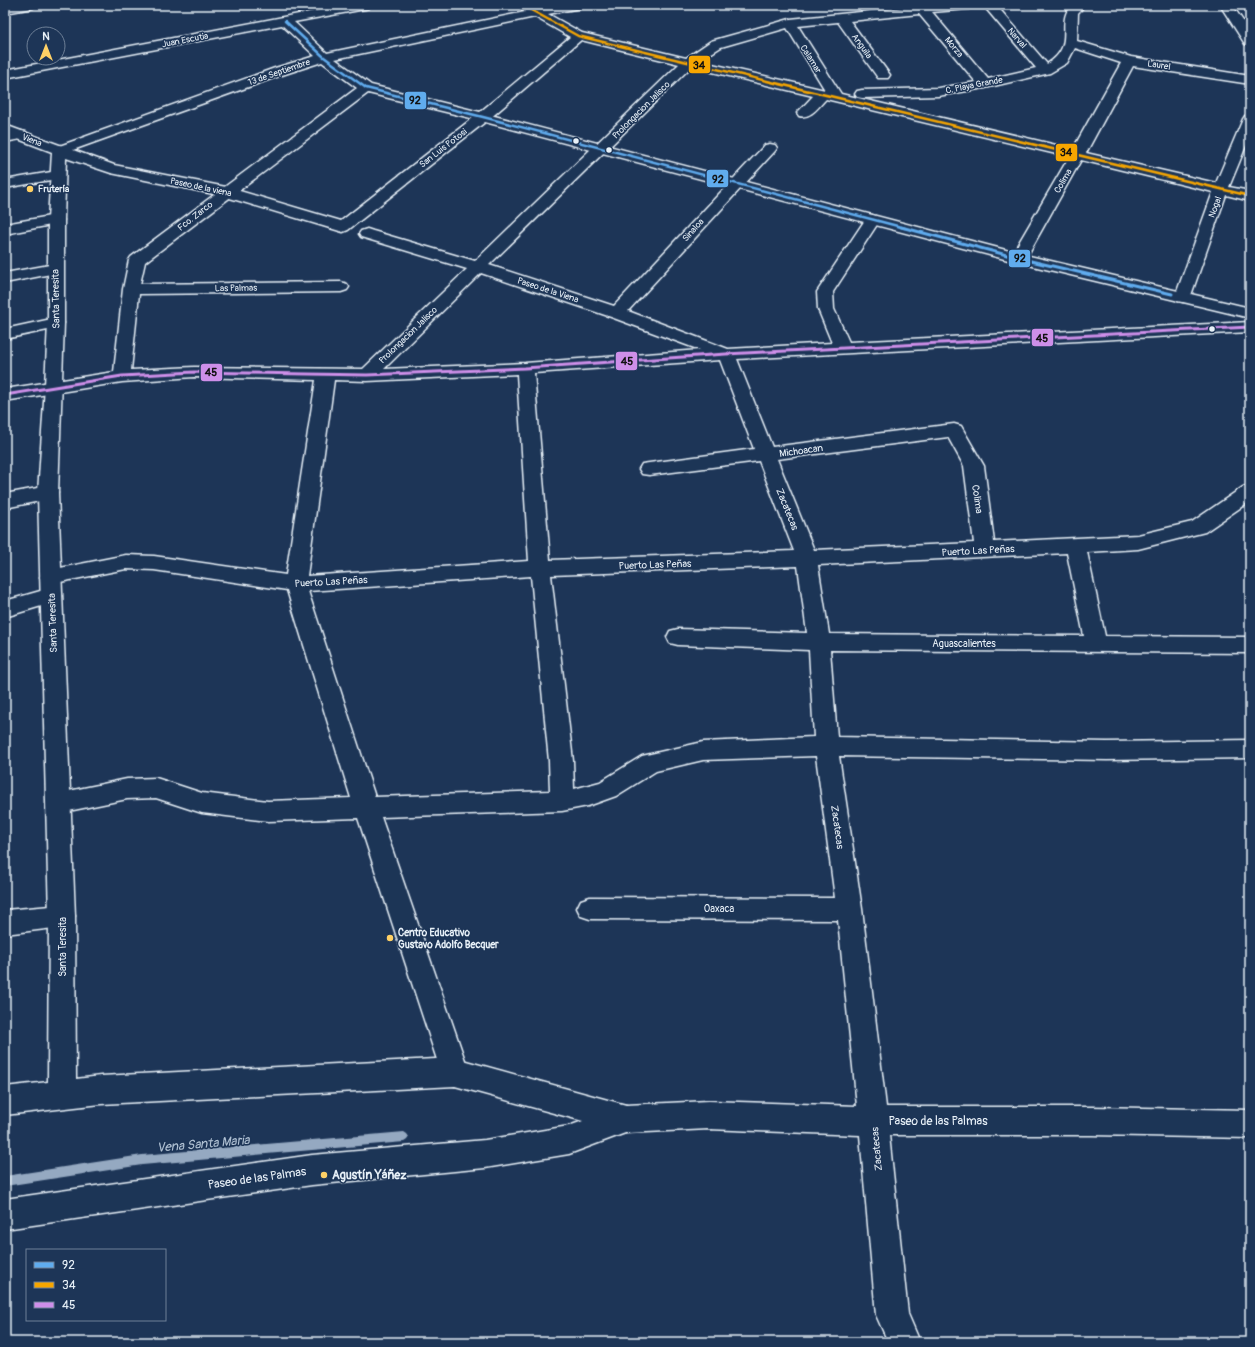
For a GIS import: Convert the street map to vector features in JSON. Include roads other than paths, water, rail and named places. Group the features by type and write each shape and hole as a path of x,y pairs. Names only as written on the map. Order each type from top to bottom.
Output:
{"street":[{"path":"5,9 28,5"},
{"name":"Juan Escutia","path":"5,74 365,5"},
{"path":"522,5 578,36 828,94 1250,196"},
{"name":"13 de Septiembre","path":"59,151 280,71 324,57 576,5"},
{"name":"Prolongacion Jalisco","path":"367,375 602,149 688,62 716,44 790,23 968,5"},
{"name":"Narval","path":"989,5 1045,70"},
{"name":"C. Playa Grande","path":"828,94 880,95 938,92 985,84 1045,70 1062,60 1071,43 1072,12 1079,5"},
{"path":"1226,5 1250,41"},
{"name":"Morza","path":"923,10 985,84"},
{"name":"Anguila","path":"842,18 883,75"},
{"path":"285,21 324,57 366,88 483,117 1018,258 1246,311"},
{"name":"Calamar","path":"790,23 828,94"},
{"name":"San Luis Potosi","path":"343,228 483,117 578,36"},
{"name":"Laurel","path":"1071,43 1128,61 1250,80"},
{"name":"Colima","path":"1018,258 1078,155 1128,61"},
{"name":"Fco. Zarco","path":"122,376 131,289 137,260 366,88"},
{"path":"804,113 828,94"},
{"name":"Nogal","path":"1183,297 1221,189 1250,119"},
{"name":"Viena","path":"5,129 59,151"},
{"path":"5,138 21,135"},
{"name":"Sinaloa","path":"618,313 736,183 770,148"},
{"name":"Santa Teresita","path":"59,151 56,220 56,323 54,386 48,493 62,916 62,1095"},
{"name":"Paseo de la viena","path":"59,151 111,169 226,192 343,228"},
{"path":"5,184 57,175"},
{"path":"5,229 56,220"},
{"path":"843,348 826,309 825,292 872,220"},
{"name":"Paseo de la Viena","path":"367,234 478,267 618,313 726,354"},
{"path":"5,278 55,269"},
{"name":"Las Palmas","path":"131,289 341,287"},
{"path":"5,334 56,323"},
{"path":"5,395 122,376 194,372 367,375 525,368 726,354 1250,327"},
{"name":"Zacatecas","path":"726,354 807,558 819,642 826,746 849,909 898,1329"},
{"path":"525,368 540,568 560,754 562,800"},
{"path":"326,375 295,584 366,807 455,1072"},
{"name":"Colima","path":"954,430 974,466 985,550"},
{"name":"Michoacan","path":"649,469 954,430"},
{"name":"Puerto Las Peñas","path":"5,609 51,586 126,562 154,563 295,584 540,568 807,558 1138,542 1198,526 1250,492"},
{"path":"5,501 48,493"},
{"path":"1076,545 1096,644"},
{"name":"Aguascalientes","path":"678,637 819,642 1250,645"},
{"path":"59,803 126,789 156,788 202,803 268,811 562,800 588,796 608,789 650,763 703,752 826,746 1107,752 1250,749"},
{"name":"Oaxaca","path":"590,908 849,909"},
{"path":"5,922 62,916"},
{"name":"Paseo de las Palmas","path":"5,1101 101,1090 455,1072 626,1119"},
{"name":"Paseo de las Palmas","path":"5,1214 312,1170 485,1154 569,1140 626,1119 709,1115 873,1121 1092,1121 1250,1124"}],"waterway":[{"name":"Vena Santa Maria","path":"5,1181 142,1160 404,1137"}],"place":[{"name":"Frutería","path":"30,189"},
{"name":"Centro Educativo Gustavo Adolfo Becquer","path":"390,938"},
{"name":"Agustín Yáñez","path":"324,1175"}]}
